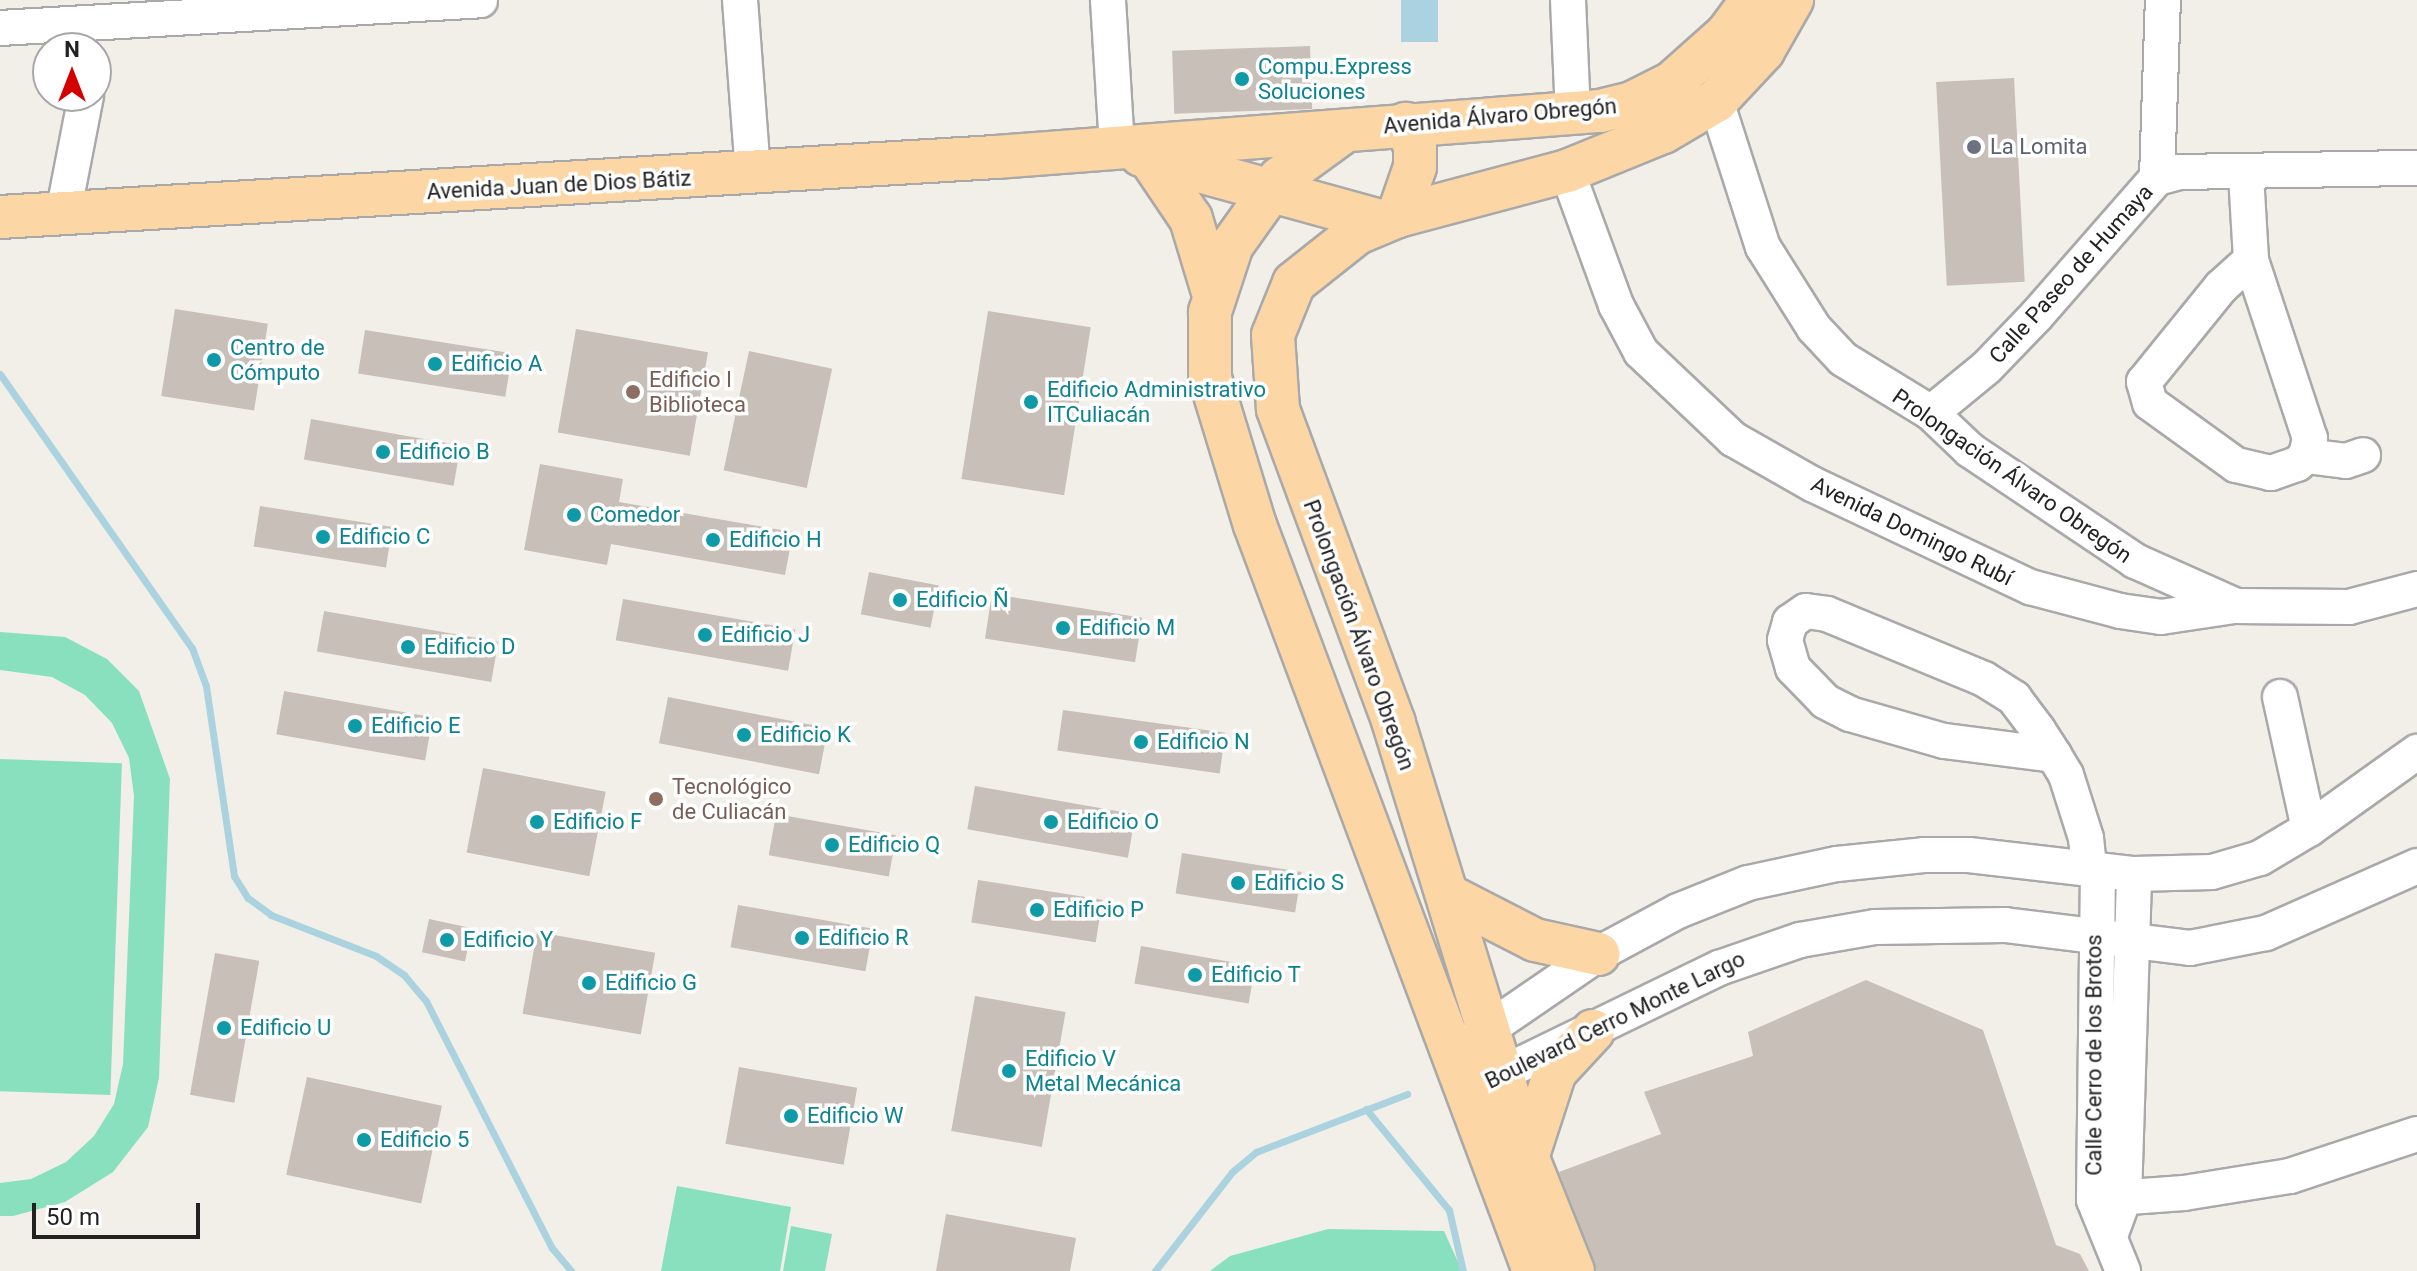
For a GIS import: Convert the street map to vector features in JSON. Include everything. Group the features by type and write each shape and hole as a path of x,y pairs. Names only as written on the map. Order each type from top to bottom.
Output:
{"main road":[{"name":"Avenida Álvaro Obregón","path":"1350,129 1573,114 1632,103 1672,83 1718,44 1752,0"},
{"name":"Avenida Álvaro Obregón","path":"1567,171 1663,132 1716,101 1755,62 1792,0"},
{"path":"1390,218 1415,167 1415,147 1406,124"},
{"name":"Avenida Juan de Dios Bátiz","path":"0,217 1133,153 1350,129"},
{"path":"1350,129 1299,160 1269,191 1232,245 1213,292 1208,358 1218,413 1450,1052 1534,1271"},
{"name":"Avenida Juan de Dios Bátiz","path":"1133,153 1269,191 1390,218"},
{"path":"1133,153 1191,219 1213,292"},
{"name":"Prolongación Álvaro Obregón","path":"1567,171 1390,218 1335,246 1294,283 1273,335 1274,389 1293,454 1384,696 1451,897 1527,1156 1573,1271"},
{"path":"1451,897 1535,940 1598,954"},
{"path":"1527,1156 1555,1072 1593,1031"}],"street":[{"path":"0,28 480,0"},
{"path":"740,0 753,173"},
{"path":"1108,0 1133,153"},
{"path":"1568,0 1573,114"},
{"path":"2157,178 2161,11 2185,0"},
{"name":"Prolongación Álvaro Obregón","path":"1716,101 1763,247 1814,328 1871,379 1931,413 1970,450 2135,561 2234,606"},
{"path":"63,214 83,112"},
{"name":"Calle Paseo de Humaya","path":"1931,413 1987,367 2157,178 2179,172 2246,175 2417,168"},
{"name":"Avenida Domingo Rubí","path":"1567,171 1616,305 1641,352 1733,439 1814,485 2059,598 2161,617 2234,606 2349,607 2417,589"},
{"path":"2246,175 2251,260 2307,426 2306,456"},
{"path":"2251,260 2221,287 2148,374 2145,388 2150,403 2236,465 2271,473 2288,470 2306,456 2346,461 2363,455"},
{"name":"Calle Cerro de los Brotos","path":"2054,755 1944,741 1850,714 1815,692 1793,668 1785,640 1790,622 1806,611 1827,614 1984,679 2024,709 2054,755 2086,838 2093,869 2110,1236 2123,1271"},
{"path":"2280,697 2309,829"},
{"name":"Boulevard Cerro Monte Largo","path":"1450,1052 1491,1029 1598,954 1705,899 1784,873 1837,864 1969,855 2134,874 2189,875 2233,867 2309,829 2417,752"},
{"name":"Boulevard Cerro Monte Largo","path":"1465,1091 1758,951 1834,933 2005,925 2132,945 2190,948 2266,933 2417,866"},
{"name":"Calle Cerro de los Brotos","path":"2109,1199 2132,945 2134,874"},
{"path":"2109,1199 2290,1176 2417,1134"}],"green space":[{"path":"0,632 65,637 107,659 139,691 170,779 159,1078 148,1127 113,1172 65,1202 13,1216 0,1216 0,1183 31,1179 66,1162 94,1136 114,1104 123,1064 134,796 129,758 112,723 85,695 52,677 0,670"},
{"path":"0,759 122,763 110,1095 0,1091"},
{"path":"677,1186 791,1207 780,1271 661,1271"},
{"path":"791,1226 832,1234 825,1271 783,1271"},
{"path":"1328,1229 1444,1231 1462,1271 1210,1271 1230,1256"}],"water":[{"path":"1401,0 1438,0 1438,42 1401,42"}],"building":[{"name":"Compu.Express Soluciones","path":"1310,46 1312,109 1174,114 1172,51"},
{"path":"2014,78 2025,282 1947,286 1936,82"},
{"name":"Centro de Cómputo","path":"175,309 268,324 254,411 161,396"},
{"name":"Edificio Administrativo ITCuliacán","path":"988,311 1091,327 1064,495 961,479"},
{"name":"Edificio I Biblioteca","path":"576,329 708,352 690,456 558,432"},
{"name":"Edificio A","path":"365,330 512,353 505,397 358,373"},
{"path":"749,351 832,369 807,488 724,470"},
{"name":"Edificio B","path":"311,419 461,445 454,486 304,459"},
{"path":"540,464 623,479 619,502 793,532 785,575 611,544 607,565 524,550"},
{"name":"Edificio C","path":"260,506 392,527 386,567 254,546"},
{"name":"Edificio Ñ","path":"869,572 939,586 930,628 861,614"},
{"name":"Edificio M","path":"992,594 1142,618 1135,662 985,638"},
{"name":"Edificio J","path":"623,599 795,629 788,671 616,640"},
{"name":"Edificio D","path":"324,611 498,642 491,682 317,651"},
{"name":"Edificio E","path":"284,691 433,717 425,761 276,734"},
{"name":"Edificio K","path":"668,697 828,728 819,774 659,743"},
{"name":"Edificio N","path":"1063,710 1225,733 1220,773 1057,751"},
{"name":"Edificio F","path":"483,768 606,792 589,876 467,852"},
{"name":"Edificio O","path":"975,786 1136,814 1128,858 967,829"},
{"name":"Edificio Q","path":"776,814 896,835 889,877 769,855"},
{"name":"Edificio S","path":"1182,853 1302,872 1295,912 1176,893"},
{"name":"Edificio P","path":"978,880 1102,900 1096,942 971,922"},
{"name":"Edificio R","path":"738,905 873,929 865,971 731,947"},
{"name":"Edificio Y","path":"429,919 472,928 465,961 422,952"},
{"name":"Edificio G","path":"537,932 655,953 641,1035 523,1014"},
{"name":"Edificio T","path":"1141,946 1255,966 1249,1004 1134,983"},
{"name":"Edificio U","path":"215,953 259,961 234,1103 190,1095"},
{"path":"1866,980 1983,1030 2056,1245 2080,1254 2089,1271 1596,1271 1559,1172 1661,1134 1644,1092 1753,1056 1748,1032"},
{"name":"Edificio V Metal Mecánica","path":"975,996 1066,1012 1042,1147 951,1131"},
{"name":"Edificio W","path":"739,1067 857,1088 844,1165 725,1144"},
{"name":"Edificio 5","path":"307,1077 442,1106 421,1204 286,1175"},
{"path":"946,1214 1076,1238 1070,1271 936,1271"}],"waterway":[{"path":"0,374 192,648 206,686 234,876 248,898 271,915 376,956 404,975 426,1001 552,1248 571,1271"},
{"path":"1155,1271 1232,1172 1256,1152 1407,1094"},
{"path":"1366,1109 1449,1210 1463,1271"}],"place":[{"name":"Compu.Express Soluciones","path":"1242,79"},
{"name":"La Lomita","path":"1974,147"},
{"name":"Centro de Cómputo","path":"214,360"},
{"name":"Edificio A","path":"435,364"},
{"name":"Edificio I Biblioteca","path":"633,392"},
{"name":"Edificio Administrativo ITCuliacán","path":"1031,402"},
{"name":"Edificio B","path":"383,452"},
{"name":"Comedor","path":"574,515"},
{"name":"Edificio C","path":"323,537"},
{"name":"Edificio H","path":"713,540"},
{"name":"Edificio Ñ","path":"900,600"},
{"name":"Edificio M","path":"1063,628"},
{"name":"Edificio J","path":"705,635"},
{"name":"Edificio D","path":"408,647"},
{"name":"Edificio E","path":"355,726"},
{"name":"Edificio K","path":"744,735"},
{"name":"Edificio N","path":"1141,742"},
{"name":"Tecnológico de Culiacán","path":"656,799"},
{"name":"Edificio F","path":"537,822"},
{"name":"Edificio O","path":"1051,822"},
{"name":"Edificio Q","path":"832,845"},
{"name":"Edificio S","path":"1238,883"},
{"name":"Edificio P","path":"1037,910"},
{"name":"Edificio R","path":"802,938"},
{"name":"Edificio Y","path":"447,940"},
{"name":"Edificio T","path":"1195,975"},
{"name":"Edificio G","path":"589,983"},
{"name":"Edificio U","path":"224,1028"},
{"name":"Edificio V Metal Mecánica","path":"1009,1071"},
{"name":"Edificio W","path":"791,1116"},
{"name":"Edificio 5","path":"364,1140"}]}
